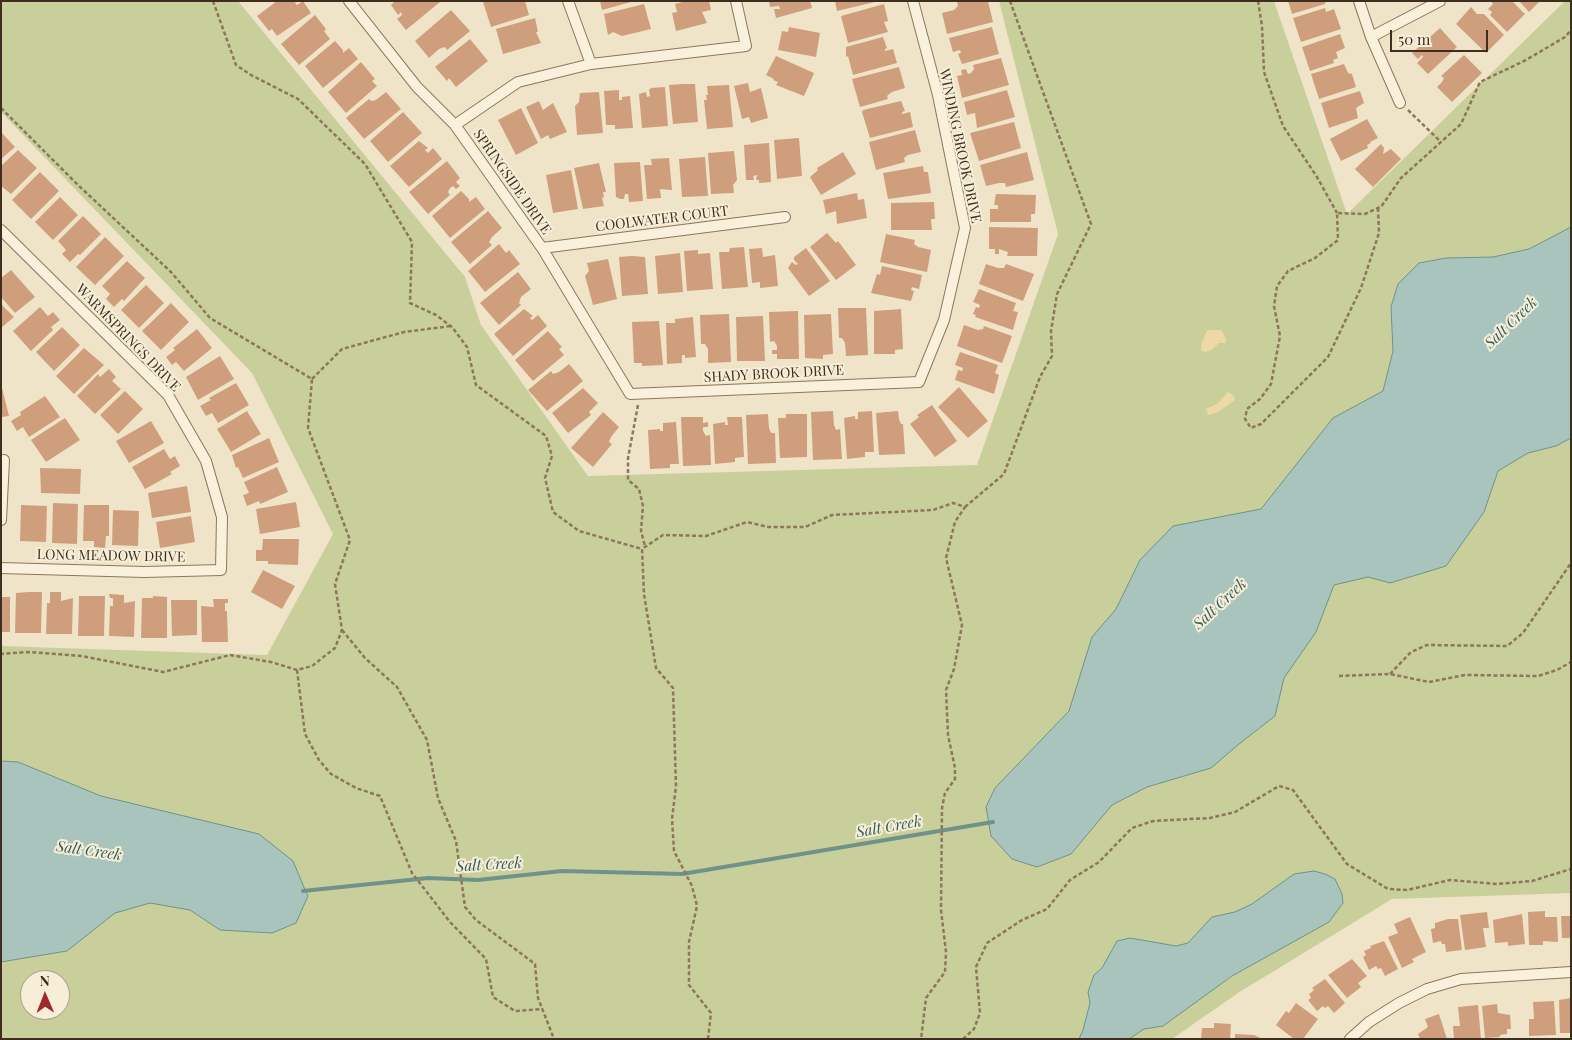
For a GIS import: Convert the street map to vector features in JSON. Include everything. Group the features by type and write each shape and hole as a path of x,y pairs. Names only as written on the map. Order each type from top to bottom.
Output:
{"street":[{"name":"SPRINGSIDE DRIVE","path":"349,1 417,87 455,124 542,248 635,394"},
{"path":"568,1 591,64"},
{"path":"455,124 518,82 591,64 746,46 736,1"},
{"name":"WINDING BROOK DRIVE","path":"913,1 938,95 965,228 944,320 919,382"},
{"path":"1360,1 1371,37 1400,103"},
{"path":"1371,37 1440,1"},
{"name":"COOLWATER COURT","path":"542,248 785,217"},
{"name":"WARMSPRINGS DRIVE","path":"3,235 168,395 206,460 222,517 221,570"},
{"name":"SHADY BROOK DRIVE","path":"635,394 919,382"},
{"path":"1,520 4,460"},
{"name":"LONG MEADOW DRIVE","path":"1,568 144,572 221,570"},
{"path":"1350,1039 1369,1022 1399,1002 1427,989 1461,979 1571,972"}],"path":[{"path":"213,1 236,64 251,75 298,99 365,164 412,242 410,303 436,315 451,326 467,348 476,385 546,436 552,456 545,478 554,512 579,531 644,548 663,535 706,536 747,522 768,528 805,528 832,515 932,510 953,503 966,507"},
{"path":"921,1039 926,998 946,972 946,952 941,910 942,808 945,793 955,779 956,768 948,735 946,690 954,669 962,626 946,558 955,522 966,507 1004,474 1040,377 1052,356 1051,331 1057,294 1091,224 1010,1"},
{"path":"1258,1 1262,26 1264,72 1283,126 1317,177 1336,213 1338,240 1315,258 1288,271 1277,286 1274,306 1280,336 1271,384 1260,399 1247,409 1245,419 1251,428 1261,424 1328,357 1361,288 1378,233 1378,208"},
{"path":"1336,213 1365,214 1378,208 1401,178 1461,124 1480,82 1526,60 1565,37 1571,30"},
{"path":"1400,103 1441,142"},
{"path":"312,379 342,349 404,332 451,326"},
{"path":"635,394 628,458 628,480 639,489 643,506 640,531 644,548 644,594 656,668 673,688 676,786 672,819 674,851 692,886 697,906 689,942 689,984 711,1013 708,1039"},
{"path":"1390,674 1411,652 1427,644 1506,646 1523,633 1571,563"},
{"path":"342,630 365,658 397,687 427,740 438,798 456,841 465,907 476,920 535,964 538,998 554,1039"},
{"path":"1339,676 1390,674 1429,682 1465,675 1538,676 1556,670 1571,662"},
{"path":"297,670 305,734 319,760 332,774 356,788 380,796 412,873 450,922 486,959 493,997 515,1011 543,1009"},
{"path":"963,1039 974,1029 980,1013 976,967 987,943 1022,920 1047,909 1070,880 1099,862 1132,828 1153,821 1210,818 1235,812 1280,786 1293,790 1347,864 1388,889 1408,890 1450,880 1497,884 1532,881 1571,869"}],"green space":[{"path":"1,1 238,1 465,277 481,325 588,476 977,465 1058,234 999,1 1274,1 1347,214 1565,1 1571,1 1571,893 1392,899 1238,993 1172,1039 1,1039 1,646 267,655 333,534 252,373 1,112"}],"sand":[{"path":"1207,330 1221,330 1225,336 1226,343 1219,343 1210,351 1204,352 1201,350"},
{"path":"1228,392 1234,396 1235,400 1218,412 1208,415 1206,409 1217,404"}],"water":[{"path":"1571,227 1571,438 1556,446 1528,453 1498,471 1484,512 1446,566 1390,583 1368,577 1334,585 1316,632 1284,678 1275,716 1211,768 1147,787 1112,805 1071,854 1037,867 1012,859 991,836 986,807 995,788 1069,711 1092,637 1116,609 1140,560 1173,526 1261,509 1333,418 1383,391 1393,351 1391,307 1398,284 1419,263 1446,258 1493,257 1529,249"},
{"path":"1,761 18,762 101,796 259,834 293,861 308,896 296,923 272,933 220,930 190,910 150,903 115,913 67,951 1,962"},
{"path":"1314,871 1335,879 1342,894 1343,903 1329,922 1232,976 1163,1026 1144,1029 1129,1039 1079,1039 1090,1003 1088,992 1094,975 1102,968 1117,941 1130,938 1176,946 1188,943 1212,917 1235,912 1252,904 1294,874"}],"building":[{"path":"277,1 297,1 295,3 297,5 303,1 311,13 277,36 272,29 269,31 257,16"},
{"path":"395,1 440,2 406,30 397,19 402,15 401,12 398,15 391,5"},
{"path":"525,1 529,15 491,27 483,2"},
{"path":"600,1 631,1 631,2 602,10"},
{"path":"686,1 709,1 711,10 702,12 707,23 676,31 672,13 677,12 675,4"},
{"path":"769,1 810,1 812,8 776,18 774,9 780,9 779,6 770,7"},
{"path":"835,1 875,1 875,2 837,11"},
{"path":"988,1 993,22 947,34 942,13 954,10 958,6 957,2"},
{"path":"1288,1 1326,1 1325,4 1292,14"},
{"path":"1491,1 1512,1 1525,14 1507,32 1490,15 1492,12 1488,9 1493,4"},
{"path":"1519,1 1540,1 1529,12"},
{"path":"644,4 651,29 622,36 613,32 608,35 604,14"},
{"path":"884,4 888,21 884,22 888,32 848,43 841,16"},
{"path":"1471,7 1477,14 1484,14 1504,35 1486,53 1456,24"},
{"path":"1325,8 1326,12 1334,9 1341,29 1301,42 1293,18"},
{"path":"451,10 470,31 447,50 445,47 439,49 429,58 415,41"},
{"path":"315,15 326,29 324,31 330,39 299,65 281,44"},
{"path":"535,18 538,32 536,32 541,43 503,54 496,29"},
{"path":"789,27 820,33 816,57 778,50 782,31 788,32"},
{"path":"992,27 999,54 962,64 958,54 961,53 960,50 953,52 949,38"},
{"path":"1440,28 1457,47 1428,74 1417,63 1423,57 1422,55 1418,59 1412,53"},
{"path":"1340,34 1345,48 1336,52 1338,58 1333,60 1334,63 1310,71 1302,47"},
{"path":"883,37 887,48 885,51 893,49 897,63 853,75 848,56 846,57 846,47"},
{"path":"470,39 488,61 456,87 449,78 447,81 435,67"},
{"path":"335,41 343,50 343,53 349,48 358,59 323,88 305,66"},
{"path":"1464,55 1482,73 1452,102 1437,87 1444,78 1441,76"},
{"path":"776,56 814,73 804,96 776,85 778,82 766,75"},
{"path":"1001,58 1009,85 962,98 957,76 962,75 961,70 966,69 968,74 974,69 973,65"},
{"path":"361,62 375,79 372,81 377,86 346,113 328,92"},
{"path":"1344,64 1348,73 1352,74 1356,87 1319,99 1311,74"},
{"path":"899,67 905,88 892,92 887,96 888,99 860,107 852,79"},
{"path":"748,83 750,92 761,88 768,118 751,123 749,117 742,119 734,86"},
{"path":"695,84 698,122 673,124 669,85"},
{"path":"729,85 733,127 707,129 704,100 707,100 707,86"},
{"path":"665,87 668,126 642,128 639,94 646,92 647,97 650,96 649,90 651,88"},
{"path":"619,90 619,100 622,100 622,97 630,96 633,128 615,129 615,125 606,125 604,91"},
{"path":"1007,90 1015,117 977,128 975,113 967,115 964,102"},
{"path":"1360,91 1364,103 1356,108 1358,118 1329,128 1321,103"},
{"path":"386,92 401,109 364,139 346,118 369,99 371,101 376,100"},
{"path":"599,92 603,133 577,135 575,106 579,102 580,93"},
{"path":"539,101 543,110 553,103 567,132 550,139 548,135 541,139 526,107"},
{"path":"901,101 905,111 902,114 910,112 913,127 870,138 863,110"},
{"path":"521,108 538,143 516,155 498,120"},
{"path":"403,112 422,133 388,162 370,141"},
{"path":"1367,119 1378,138 1367,145 1368,148 1341,161 1330,139"},
{"path":"1014,122 1021,148 979,161 970,133"},
{"path":"915,130 921,152 908,155 904,158 905,162 876,170 869,142"},
{"path":"1,132 15,147 1,159"},
{"path":"799,138 802,176 777,179 774,140"},
{"path":"419,141 428,148 425,150 428,153 433,148 442,159 409,187 390,166"},
{"path":"769,143 771,182 759,183 759,180 756,180 757,175 753,176 754,180 746,180 744,145"},
{"path":"1381,144 1384,148 1383,154 1391,149 1401,159 1373,187 1355,169"},
{"path":"18,150 37,168 11,194 1,186 1,166"},
{"path":"734,151 737,180 733,185 734,193 711,194 708,153"},
{"path":"843,152 856,174 821,195 810,177 818,170 817,168"},
{"path":"1027,152 1034,180 1006,187 1005,183 986,186 980,165"},
{"path":"705,157 708,196 682,197 679,159"},
{"path":"669,158 672,190 660,189 661,198 647,199 644,165 652,165 651,159"},
{"path":"447,161 460,178 456,182 460,186 456,189 453,186 450,188 448,192 450,195 428,214 409,192"},
{"path":"640,162 643,201 629,202 628,194 625,194 624,199 616,197 614,163"},
{"path":"599,163 606,192 603,192 604,197 602,198 604,206 583,209 574,168"},
{"path":"923,166 924,172 928,172 931,193 888,199 883,173"},
{"path":"571,170 578,209 553,213 546,175"},
{"path":"40,172 59,191 31,219 12,200"},
{"path":"461,191 469,199 469,202 476,197 485,209 450,238 432,216"},
{"path":"857,193 858,200 864,199 867,218 837,224 836,211 826,214 823,200"},
{"path":"996,194 1036,195 1035,214 1031,214 1031,222 990,222 990,209 998,209 998,205 994,205"},
{"path":"60,197 78,215 53,240 35,222"},
{"path":"934,202 935,219 931,219 932,230 891,230 891,203"},
{"path":"488,211 502,228 489,242 492,245 470,264 451,242"},
{"path":"83,216 101,234 80,255 78,254 70,262 62,254 66,250 58,241"},
{"path":"989,227 1038,228 1037,256 1007,256 1008,252 999,249 999,254 995,254 995,249 989,249"},
{"path":"827,233 836,243 838,241 856,265 836,280 810,247"},
{"path":"886,234 915,240 914,244 918,247 931,250 927,272 880,262"},
{"path":"105,237 124,256 95,285 76,267"},
{"path":"499,244 506,253 509,250 520,264 485,292 468,271"},
{"path":"744,247 748,287 722,289 719,252 729,252 730,248"},
{"path":"762,248 763,257 775,255 778,286 760,288 760,282 752,283 749,249"},
{"path":"806,248 830,281 809,296 788,268 792,262 796,265 798,264 794,257"},
{"path":"698,250 698,254 710,253 713,289 687,291 684,251"},
{"path":"680,253 683,292 658,294 655,256"},
{"path":"619,257 645,257 648,294 622,296"},
{"path":"608,259 617,299 593,305 585,276 589,271 587,263"},
{"path":"127,261 145,278 124,301 122,299 114,307 106,299 110,294 102,286"},
{"path":"986,264 1004,268 1006,264 1034,274 1023,301 979,284"},
{"path":"882,266 922,275 919,289 912,287 911,290 914,291 911,301 871,293 877,274 880,275"},
{"path":"11,270 35,297 15,313 1,297 1,278"},
{"path":"518,272 531,289 521,297 519,303 521,305 499,325 480,303"},
{"path":"146,285 164,303 139,328 121,310"},
{"path":"979,289 1016,303 1013,311 1018,312 1013,330 975,317 976,315 973,314 976,307 979,308 980,305 973,302"},
{"path":"171,303 189,322 161,350 142,331"},
{"path":"1,304 14,317 1,328"},
{"path":"40,307 48,316 53,312 60,320 51,327 53,330 31,351 13,331"},
{"path":"838,308 866,308 868,355 846,356 845,343 842,338 839,338"},
{"path":"524,309 533,316 530,318 532,320 538,315 547,326 513,356 494,334"},
{"path":"901,309 903,349 895,350 895,354 874,354 874,311"},
{"path":"798,311 799,359 777,359 777,354 772,354 772,350 777,350 777,346 774,341 770,342 769,312"},
{"path":"729,314 731,362 708,363 708,349 705,344 701,344 700,315"},
{"path":"831,314 833,354 823,355 823,359 805,358 804,315"},
{"path":"763,316 765,361 737,361 736,317"},
{"path":"693,317 696,357 685,358 685,355 682,355 682,363 667,364 666,323 675,323 675,319"},
{"path":"659,321 663,365 642,366 642,363 634,363 632,322"},
{"path":"964,325 978,330 983,329 984,326 1012,336 1002,363 957,346"},
{"path":"62,327 80,345 54,371 36,352"},
{"path":"197,329 212,348 184,371 176,362 172,365 166,357 175,350 173,348"},
{"path":"548,331 562,347 559,349 564,355 533,381 515,360"},
{"path":"84,348 104,365 74,394 56,376"},
{"path":"960,352 998,365 995,373 999,375 994,394 955,380 958,370 962,371 963,368 955,365"},
{"path":"220,356 234,379 198,400 186,377"},
{"path":"569,364 583,381 547,411 528,390 551,371 553,374 559,372"},
{"path":"109,369 116,377 112,381 121,389 95,414 77,396 98,374 100,377"},
{"path":"236,383 249,405 218,423 212,413 206,416 200,406 211,400 209,398"},
{"path":"959,387 988,421 968,438 938,407"},
{"path":"2,388 9,416 2,417 1,416"},
{"path":"583,388 598,403 589,412 591,415 568,433 552,413"},
{"path":"125,391 143,409 118,434 100,415"},
{"path":"45,396 60,417 29,437 23,427 17,431 11,421 21,415 20,412"},
{"path":"932,405 957,441 935,457 910,424 919,417 917,415"},
{"path":"247,411 261,434 231,452 217,429"},
{"path":"833,411 834,425 836,430 840,429 842,459 813,460 811,412"},
{"path":"872,411 874,452 865,452 865,457 847,459 844,418 855,416 855,419 858,419 858,412"},
{"path":"898,411 899,419 901,424 903,424 905,454 879,455 876,413"},
{"path":"603,412 619,427 611,437 609,442 612,444 593,467 571,448"},
{"path":"768,414 769,428 771,433 775,433 776,463 748,464 746,415"},
{"path":"786,414 807,414 807,457 780,458 778,418 786,418"},
{"path":"681,417 703,417 703,423 708,422 708,427 703,427 703,431 706,436 710,435 711,465 683,466"},
{"path":"727,417 742,417 744,457 735,458 735,462 715,464 713,424 725,422 725,425 728,425"},
{"path":"65,418 80,440 46,462 31,440"},
{"path":"151,421 164,443 129,463 116,441"},
{"path":"676,422 679,464 670,464 670,468 650,469 648,430 660,429 660,431 663,431 663,423"},
{"path":"269,438 279,462 243,478 238,467 236,468 232,455"},
{"path":"164,449 170,459 175,456 180,466 170,472 172,474 145,489 132,467"},
{"path":"277,467 288,492 260,504 259,501 247,506 243,495 249,493 244,482"},
{"path":"40,468 81,469 80,494 41,493"},
{"path":"187,486 191,512 152,518 148,493"},
{"path":"296,502 300,527 260,534 256,509"},
{"path":"53,503 78,504 77,544 52,543"},
{"path":"21,505 47,506 46,542 20,541"},
{"path":"84,505 109,505 109,536 106,536 105,548 94,547 94,541 83,541"},
{"path":"113,510 139,511 138,546 112,545"},
{"path":"191,516 195,542 160,548 156,522"},
{"path":"263,539 299,539 298,565 268,564 268,561 256,561 256,550 262,550"},
{"path":"263,570 295,586 282,609 251,592"},
{"path":"42,592 41,633 15,633 16,593"},
{"path":"50,592 61,592 61,601 73,598 72,634 46,634 47,603 50,603"},
{"path":"109,594 124,595 124,603 135,601 134,637 109,636 110,606 113,606 113,598 110,598"},
{"path":"79,596 105,596 104,636 78,636"},
{"path":"153,596 167,597 167,638 141,638 142,598 153,598"},
{"path":"1,597 10,597 10,632 1,632"},
{"path":"213,599 228,599 228,603 225,603 225,611 227,611 228,642 202,642 201,606 214,607"},
{"path":"171,600 197,600 197,635 172,636"},
{"path":"1545,911 1545,917 1557,917 1558,942 1543,941 1543,945 1529,945 1528,912"},
{"path":"1487,912 1489,928 1483,928 1486,947 1465,950 1460,915"},
{"path":"1522,914 1525,944 1508,946 1508,942 1495,943 1493,920"},
{"path":"1561,916 1571,916 1571,938 1562,938"},
{"path":"1410,917 1426,952 1412,959 1414,962 1402,968 1388,937 1398,933 1394,924"},
{"path":"1448,919 1458,919 1462,950 1446,952 1445,944 1442,944 1441,941 1433,943 1431,929 1435,928 1435,923"},
{"path":"1384,941 1398,969 1385,976 1381,968 1378,969 1376,966 1369,970 1363,957 1366,955 1364,951 1371,948 1370,946"},
{"path":"1352,959 1367,976 1358,983 1361,987 1347,998 1328,975"},
{"path":"1325,979 1345,1003 1334,1013 1328,1006 1325,1008 1323,1006 1317,1011 1308,1000 1311,998 1309,994 1314,990 1312,988"},
{"path":"1571,998 1571,1033 1560,1033 1559,1000"},
{"path":"1554,1001 1556,1035 1529,1036 1529,1019 1534,1019 1533,1002"},
{"path":"1296,1003 1318,1019 1303,1039 1294,1039 1276,1025 1286,1011 1289,1013"},
{"path":"1497,1004 1498,1013 1510,1015 1511,1029 1507,1029 1507,1034 1500,1035 1500,1037 1485,1038 1482,1006"},
{"path":"1478,1005 1481,1039 1454,1039 1453,1026 1460,1026 1458,1007"},
{"path":"1439,1014 1447,1039 1420,1039 1418,1034 1428,1027 1425,1019"},
{"path":"1214,1023 1231,1024 1230,1039 1201,1039 1202,1028 1214,1028"},
{"path":"1235,1034 1254,1035 1263,1039 1235,1039"}],"waterway":[{"name":"Salt Creek","path":"303,891 428,878 478,880 562,871 682,874 993,822"}]}
